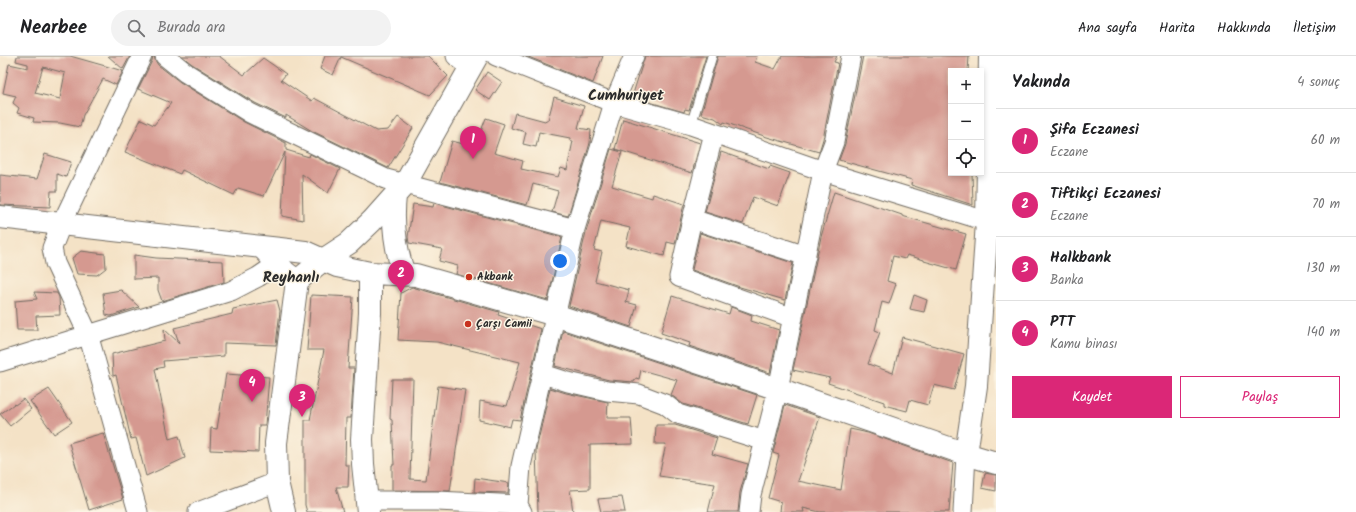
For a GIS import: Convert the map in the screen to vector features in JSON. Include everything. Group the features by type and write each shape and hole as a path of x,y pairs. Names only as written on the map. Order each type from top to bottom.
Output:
{"main road":[{"path":"404,274 399,259 393,212 400,190 468,60"},
{"path":"966,454 976,386 991,223 992,68"},
{"path":"284,512 277,482 276,443 297,281 323,260 349,243 372,221 400,190"},
{"path":"0,218 305,252 337,266 370,273 416,275 555,315 996,463"},
{"path":"263,248 277,264 297,281"},
{"path":"368,506 363,464 362,439 370,313 370,273"}],"street":[{"path":"138,512 88,334 55,263 52,248 60,225 142,56"},
{"path":"165,56 186,73 250,113 386,179 400,190 575,229"},
{"path":"496,56 614,103 691,125 823,171 991,223"},
{"path":"368,506 437,501 520,508 521,466 575,229 614,103 634,56"},
{"path":"749,512 751,495 778,389 823,171 834,142 851,56"},
{"path":"714,133 678,277 793,318"},
{"path":"692,219 806,256"},
{"path":"0,362 231,291 258,277 277,264"},
{"path":"543,374 568,382 607,391 639,394 664,404 678,414 765,441"},
{"path":"963,512 966,454"},
{"path":"198,512 277,482"}],"lane":[{"path":"691,125 712,56"}],"building":[{"path":"17,56 70,56 123,71 116,85 103,79 83,115 80,127 60,123 33,122 34,118 17,113 19,108 13,103 16,96 3,93 9,64 28,68 28,64 16,61","holes":["43,67 65,73 60,99 35,93"]},
{"path":"108,56 130,56 123,69"},
{"path":"153,56 158,65 180,82 244,122 286,143 286,150 309,157 310,154 340,169 328,193 302,174 303,220 282,216 285,152 264,196 238,188 234,195 182,170 180,174 125,152 141,119 154,125 171,103 138,89"},
{"path":"182,56 219,56 244,75 263,58 286,74 281,80 312,101 314,98 376,131 388,130 398,117 413,128 388,168 312,131 286,115 286,118 255,103 192,64"},
{"path":"325,56 428,56 448,76 430,95 341,57 333,75 320,69"},
{"path":"526,56 603,56 593,83"},
{"path":"645,56 706,56 689,110 685,109 684,112 632,97"},
{"path":"718,56 757,56 755,62 775,69 782,56 837,56 834,62 838,63 819,152 767,137 724,122 723,124 715,118 701,114"},
{"path":"863,56 969,56 968,68 948,68 948,176 972,176 973,205 911,185 912,180 839,160 845,144"},
{"path":"487,72 502,82 490,100 475,90"},
{"path":"554,97 584,106 578,128 591,130 590,143 568,216 552,212 558,191 533,184 527,205 440,182 452,141 475,147 486,118 504,124 494,153 523,161 521,169 558,177 561,168 567,170 573,141 570,141 570,138 539,132 536,147 523,144 526,132 511,128 515,113 545,121 548,120"},
{"path":"623,119 700,143 692,173 615,149"},
{"path":"611,149 622,152 612,186 652,198 653,194 684,204 675,244 667,242 664,256 626,246 630,228 601,221 594,250 602,252 595,281 629,290 626,302 637,305 631,327 569,306 586,232"},
{"path":"721,152 769,169 770,166 790,173 778,206 753,197 743,224 705,212"},
{"path":"45,154 71,162 66,177 57,174 57,191 51,191 50,207 0,205 0,175 37,179"},
{"path":"834,192 902,216 966,234 956,270 907,255 905,259 893,256 887,281 896,284 889,304 882,302 875,330 880,332 868,364 893,373 902,337 964,354 954,390 934,385 928,405 910,400 907,411 884,405 884,402 828,383 830,378 793,370 821,237"},
{"path":"434,203 562,237 548,300 456,274 458,266 439,261 442,249 409,243 408,237 413,204 433,207"},
{"path":"700,233 793,263 785,300 740,287 692,270"},
{"path":"81,251 105,254 106,268 97,275 77,274 72,258"},
{"path":"134,255 156,258 223,261 224,282 162,301 158,290 158,278 134,279"},
{"path":"412,287 499,312 498,315 541,329 520,420 512,419 510,427 479,420 480,401 507,406 520,362 437,342 398,340 401,293"},
{"path":"121,290 139,307 111,316 106,315 103,293"},
{"path":"34,292 57,293 59,297 60,315 36,316 37,330 17,330 15,301 37,299"},
{"path":"311,295 353,297 348,368 354,368 351,418 346,418 345,465 349,465 348,487 336,487 343,512 307,512 305,505 305,420 310,420 324,350 307,350"},
{"path":"914,295 927,300 924,312 910,309"},
{"path":"672,296 729,314 731,307 752,315 751,321 779,330 770,373 689,346 690,343 661,333"},
{"path":"277,300 280,311 276,345 224,343 224,356 163,361 164,367 155,369 169,439 179,436 185,458 146,476 136,438 131,439 116,375 113,376 112,354 165,341 164,329 179,343 174,328 232,314 233,309"},
{"path":"563,331 757,395 748,424 683,404 671,395 677,380 641,370 639,379 636,378 634,382 609,380 555,366"},
{"path":"226,374 269,377 265,425 259,425 258,452 210,450 211,428 217,429"},
{"path":"392,379 413,379 410,479 426,480 438,386 465,390 450,491 392,490 392,465 394,465 392,420 390,419"},
{"path":"550,388 608,402 607,418 631,418 633,444 590,445 590,489 570,490 573,512 538,512 536,450"},
{"path":"49,389 72,422 54,434 30,401"},
{"path":"23,399 31,409 10,426 0,414"},
{"path":"785,405 820,417 798,481 841,490 850,429 868,433 953,463 949,512 820,512 803,508 804,512 780,512 781,502 768,498 779,455 773,453"},
{"path":"656,425 675,425 717,438 712,454 748,464 740,492 738,512 708,512 715,484 659,476 666,444 655,444"},
{"path":"103,433 123,499 89,510 69,443"},
{"path":"985,473 996,475 996,491 982,488"},
{"path":"475,478 509,483 508,493 474,492"},
{"path":"622,497 625,512 601,512 598,499"}],"place":[{"name":"Şifa Eczanesi","path":"473,159"},
{"name":"Akbank","path":"469,277"},
{"name":"Tiftikçi Eczanesi","path":"401,293"},
{"name":"Çarşı Camii","path":"468,324"},
{"name":"PTT","path":"252,402"},
{"name":"Halkbank","path":"302,417"}],"district":[{"name":"Cumhuriyet","path":"626,96"},
{"name":"Reyhanlı","path":"291,278"}]}
